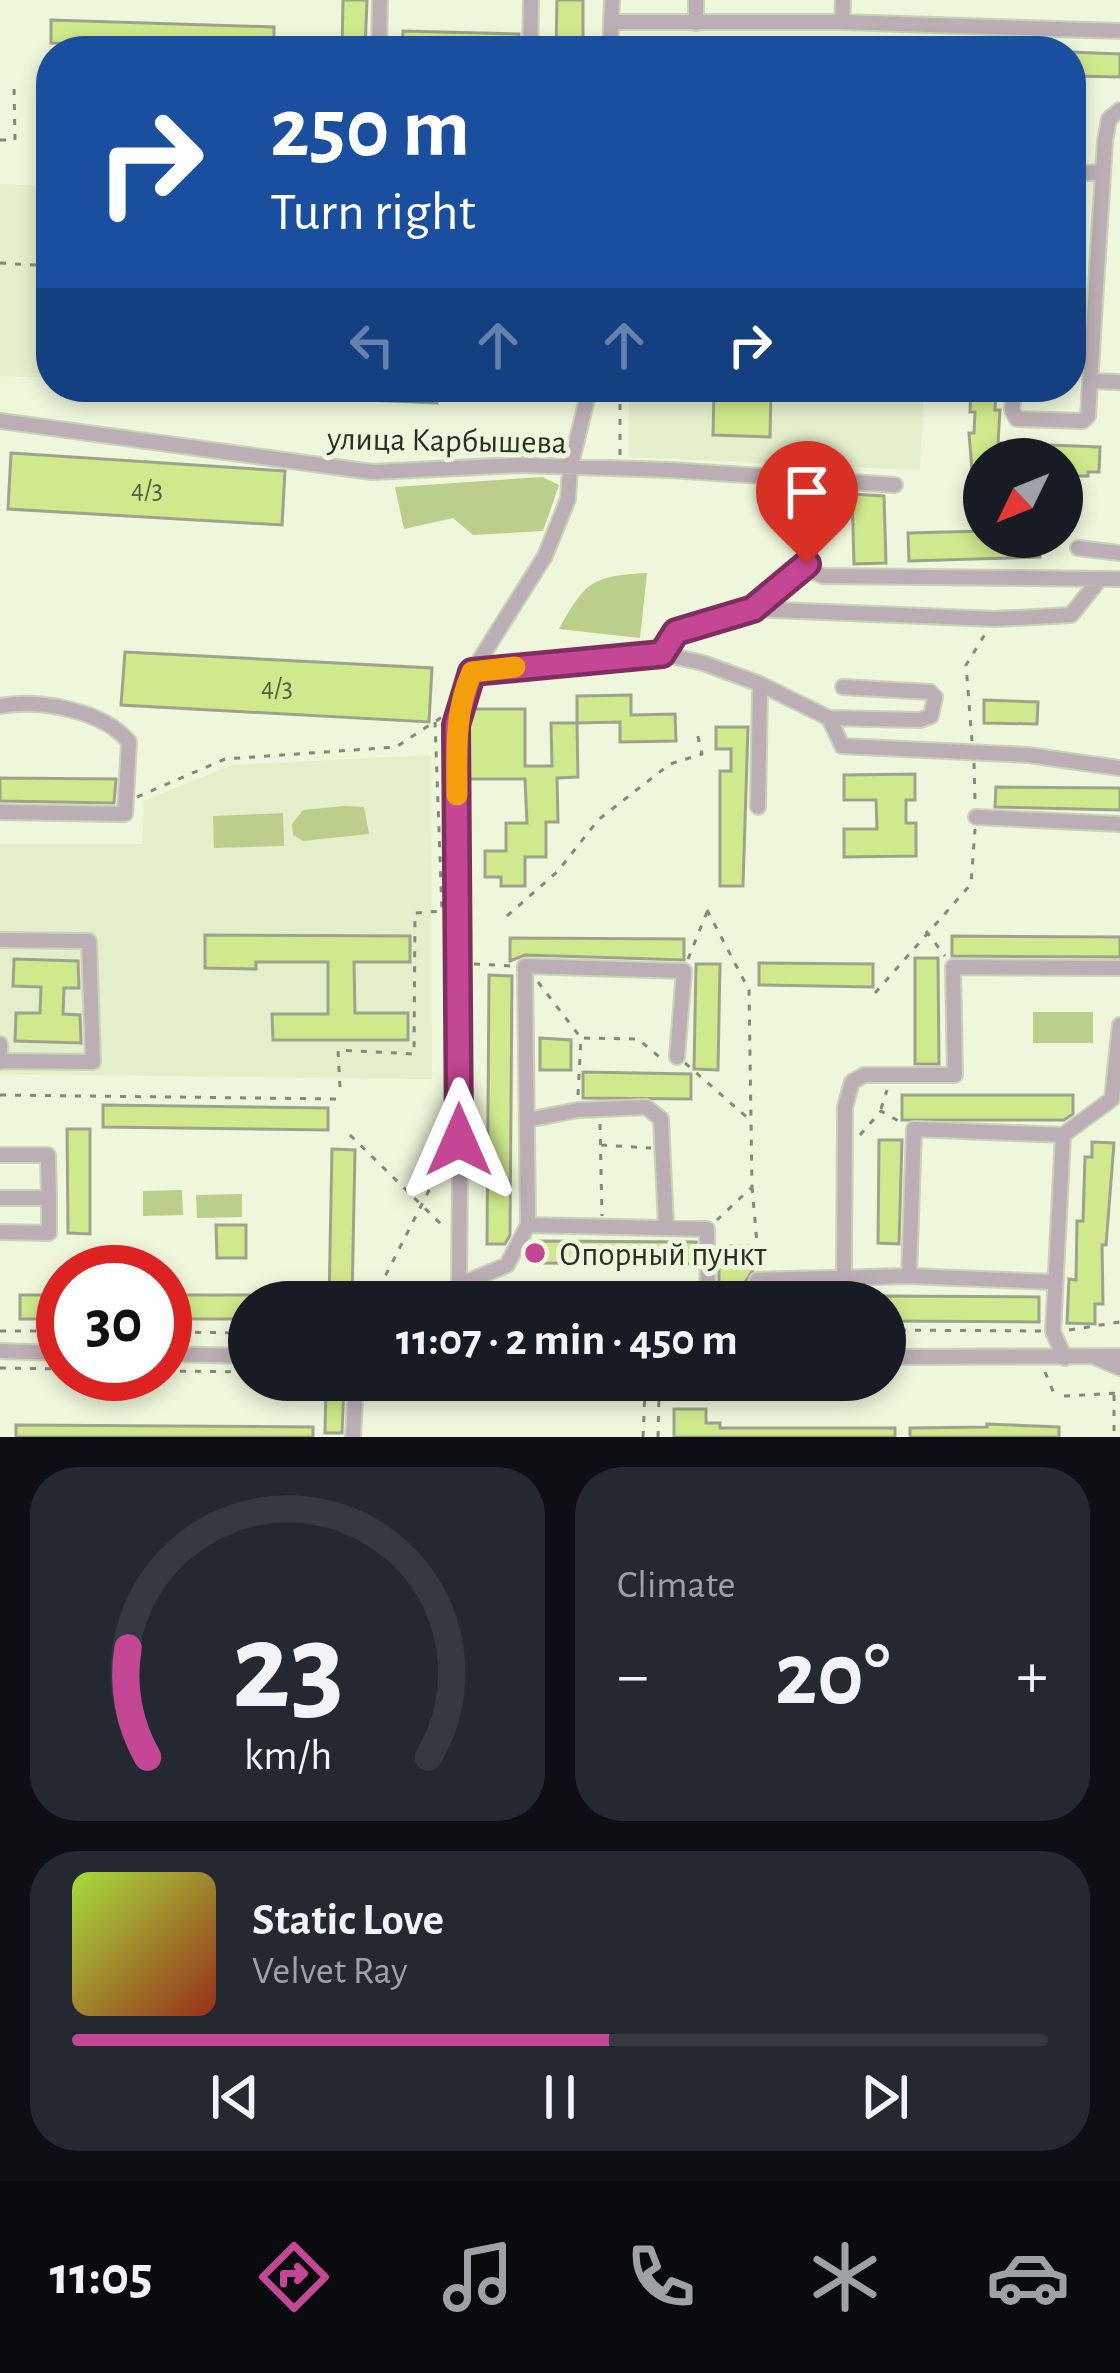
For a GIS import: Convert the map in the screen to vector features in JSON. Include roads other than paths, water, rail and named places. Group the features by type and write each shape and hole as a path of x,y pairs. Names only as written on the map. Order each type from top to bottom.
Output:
{"street":[{"path":"379,36 380,0"},
{"path":"530,36 531,0"},
{"path":"611,36 612,0"},
{"path":"696,0 696,23"},
{"path":"842,22 843,0"},
{"path":"611,22 842,22 1120,32"},
{"path":"1013,402 1017,419 1083,421 1088,416 1105,141 1109,119 1120,110"},
{"path":"1105,141 1120,157"},
{"path":"1086,173 1102,172"},
{"path":"1086,348 1091,348"},
{"path":"1092,381 1120,382"},
{"path":"460,1281 456,725 472,672 545,556 568,499 570,468 586,402"},
{"name":"улица Карбышева","path":"0,421 372,472 518,466 896,484"},
{"path":"804,478 807,564 809,570 824,576 1120,579"},
{"path":"1083,549 1120,553"},
{"path":"753,609 807,564"},
{"path":"662,654 676,632 753,609 994,620 1071,615 1100,580"},
{"path":"472,672 662,654 703,662 829,718 920,720 934,710 935,697 930,692 842,687"},
{"path":"758,807 760,684"},
{"path":"0,706 58,708 118,730 128,742 125,814 0,812"},
{"path":"829,718 842,746 1028,755 1120,768"},
{"path":"976,817 1120,824"},
{"path":"0,940 89,941 93,1062 0,1061 0,1044"},
{"path":"469,1281 507,1265 528,1225 525,966 684,970 677,1057"},
{"path":"844,1278 845,1107 852,1082 864,1075 955,1075 953,967 1120,968"},
{"path":"909,1276 914,1129 1063,1135 1112,1099 1120,1025"},
{"path":"527,1120 578,1110 646,1107 655,1112 661,1119 664,1149 666,1226"},
{"path":"1063,1135 1053,1332 1065,1358"},
{"path":"0,1155 48,1155 49,1198 49,1232 0,1232"},
{"path":"0,1198 49,1198"},
{"path":"528,1225 707,1229 708,1281"},
{"path":"757,1281 909,1276 1055,1282"},
{"path":"1092,1356 1120,1344"},
{"path":"0,1352 36,1353"},
{"path":"192,1354 228,1355"},
{"path":"1092,1356 1120,1368"},
{"path":"906,1357 1120,1356"},
{"path":"353,1437 355,1401"}],"place":[{"name":"Опорный пункт","path":"535,1253"}]}
